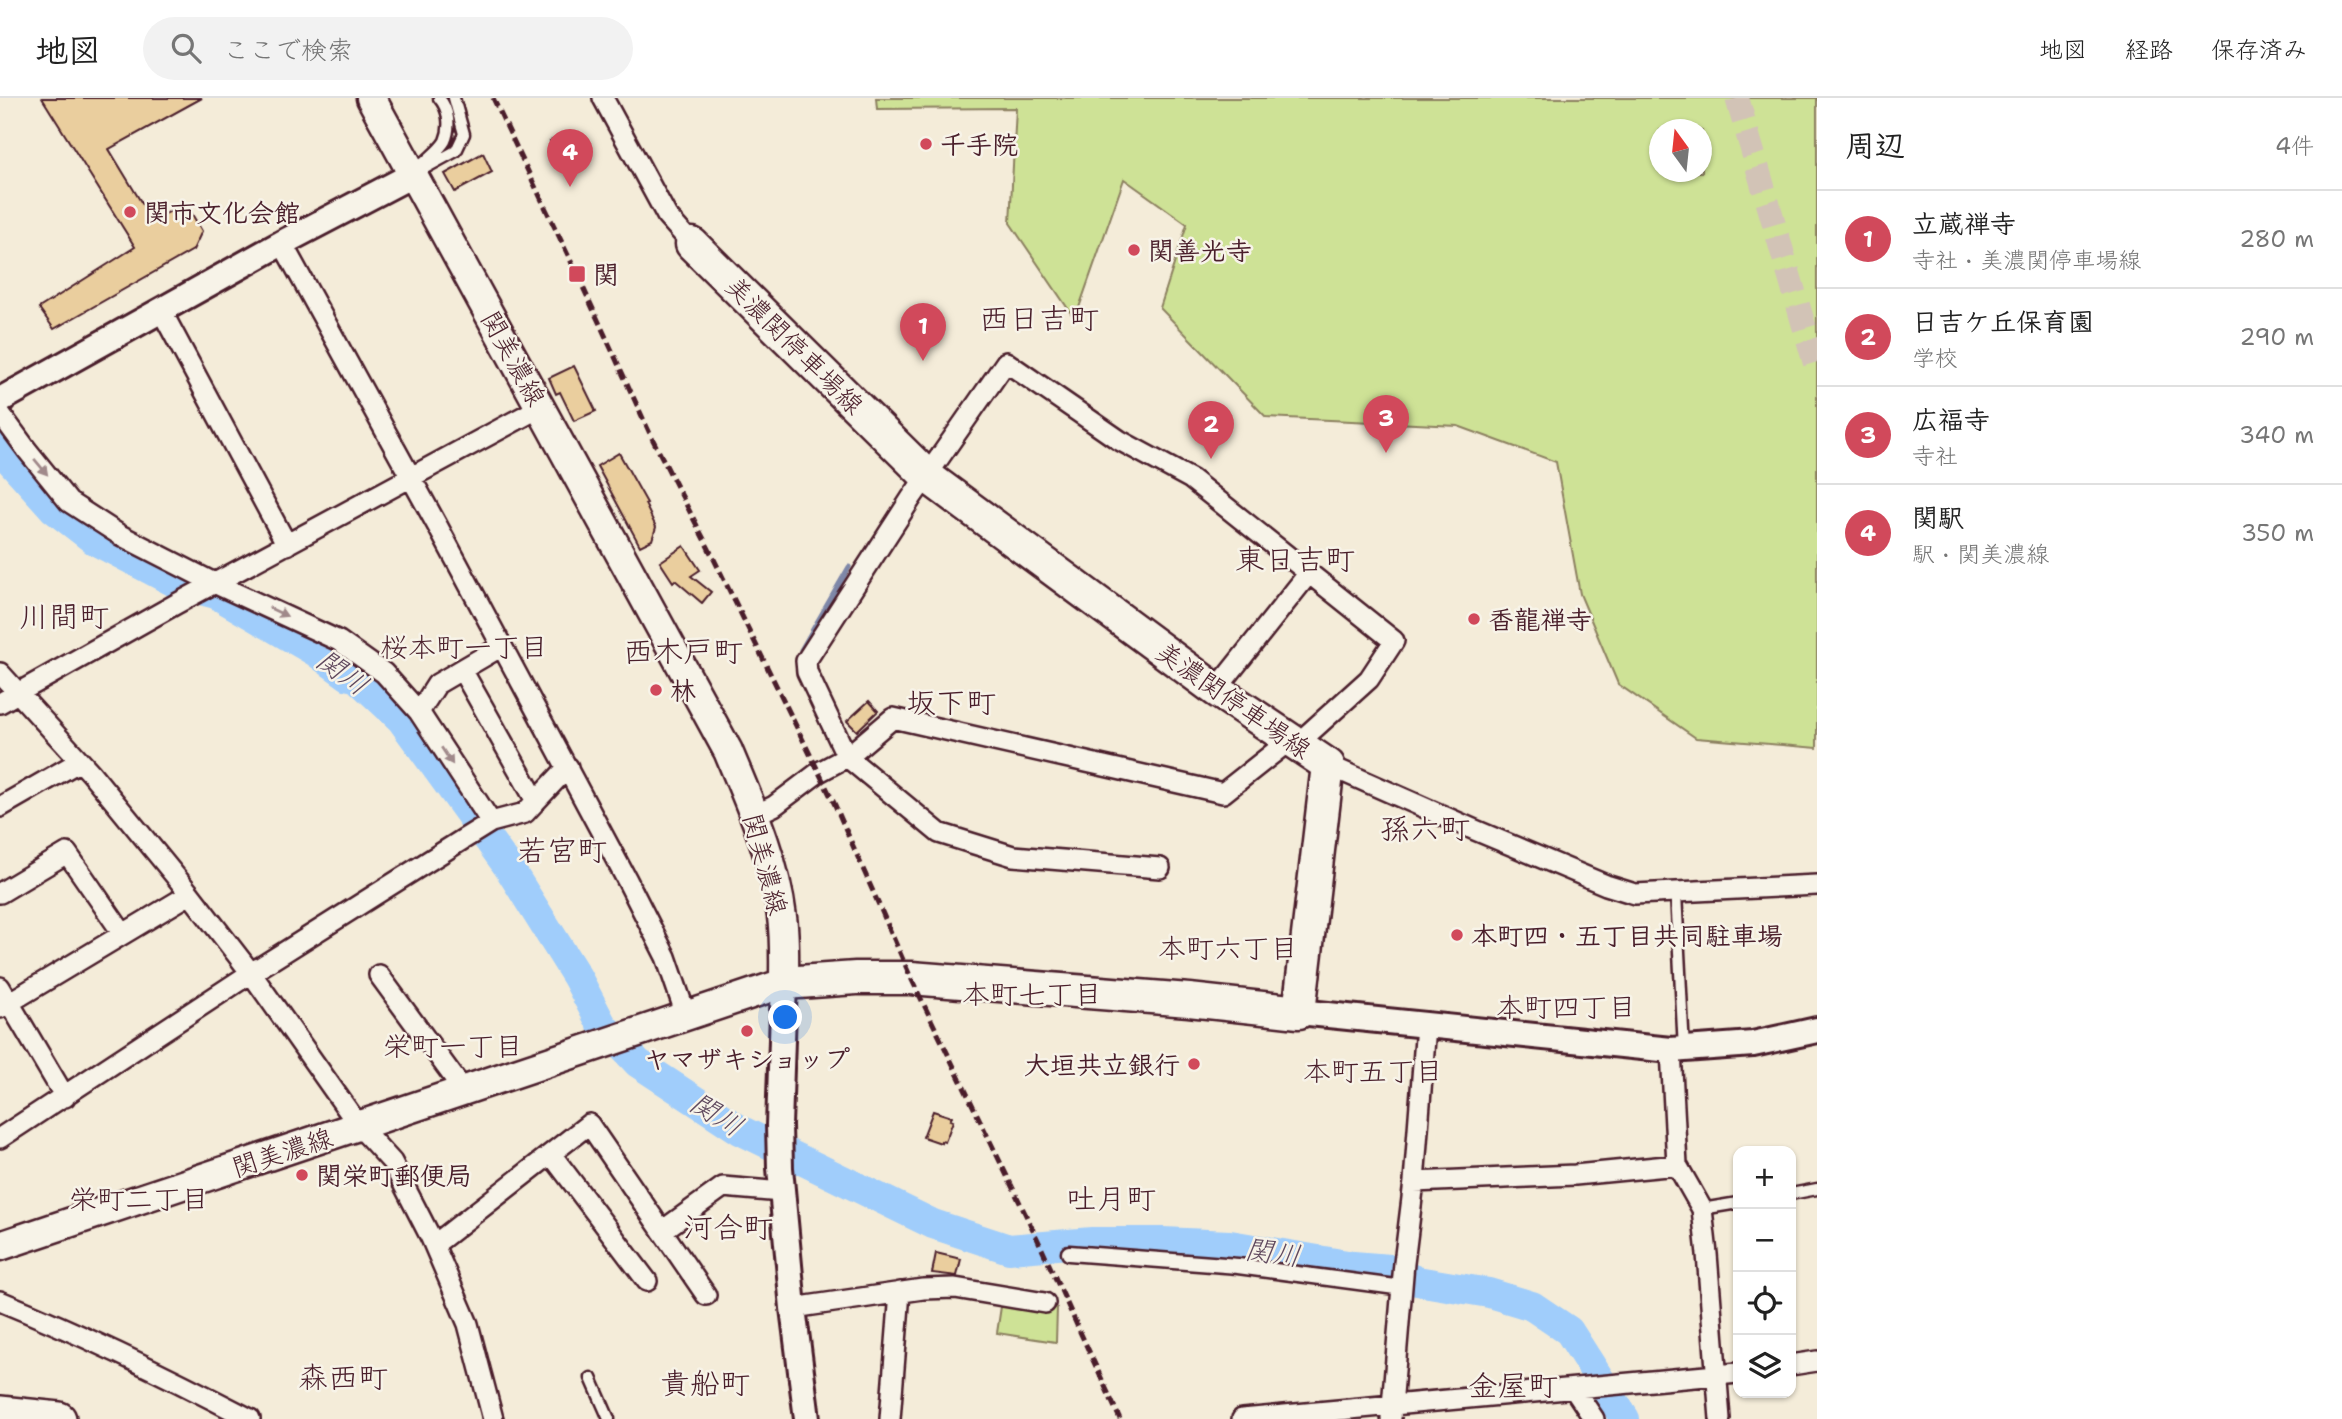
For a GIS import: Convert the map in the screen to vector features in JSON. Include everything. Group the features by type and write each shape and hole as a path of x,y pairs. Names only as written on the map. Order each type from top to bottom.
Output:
{"highway":[{"path":"0,1413 59,1419"}],"main road":[{"name":"関美濃線","path":"0,1246 784,983 782,918 773,870 755,816 728,751 371,98"},
{"name":"美濃関停車場線","path":"692,244 928,477 1216,690 1328,765 1299,1012"},
{"path":"784,983 856,978 911,978 1189,1000 1299,1012"}],"street":[{"path":"603,98 667,216 692,244"},
{"path":"412,175 282,243 162,312 2,397 27,450 69,502 120,535 215,584 340,641 384,673 419,712 491,822"},
{"path":"282,243 568,767 666,957 686,1015"},
{"path":"162,312 286,545"},
{"path":"755,816 774,806 819,772 847,757 893,718 1223,793 1293,742 1369,680 1394,641 1191,479 1119,440 1006,362 806,661 807,672 847,757 939,833 1013,856 1160,868"},
{"path":"0,703 176,604 541,407"},
{"path":"1216,690 1309,573"},
{"path":"419,712 437,684 502,646"},
{"path":"462,670 536,801"},
{"path":"0,673 80,761 190,894 251,973 359,1126 392,1162 434,1245 467,1324 493,1419"},
{"path":"0,807 80,761"},
{"path":"1328,765 1606,885 1635,894 1817,886"},
{"path":"0,1138 251,973 461,840 491,822 525,813 568,767"},
{"path":"0,892 67,853 123,934"},
{"path":"65,1097 3,999 190,894"},
{"path":"379,975 464,1091"},
{"path":"784,983 780,1168 807,1419"},
{"path":"1299,1012 1677,1050 1753,1044 1817,1030"},
{"path":"1391,1413 1414,1182 1426,1025"},
{"path":"1677,1050 1677,1165 1702,1209 1720,1419"},
{"path":"434,1245 589,1124 706,1295"},
{"path":"551,1154 647,1281"},
{"path":"1414,1182 1575,1175 1677,1165"},
{"path":"662,1231 723,1187 782,1192"},
{"path":"1069,1253 1238,1266 1403,1287"},
{"path":"793,1308 900,1292 955,1289 1045,1303"},
{"path":"890,1419 900,1292"},
{"path":"0,1301 156,1370 250,1419"},
{"path":"1796,1364 1817,1361"},
{"path":"1242,1419 1391,1413 1580,1388 1733,1374"},
{"path":"1580,1388 1594,1419"}],"lane":[{"path":"412,175 444,142 449,121 439,98"},
{"path":"412,175 456,151 464,134 454,98"},
{"path":"1676,893 1677,1050"},
{"path":"1796,1193 1817,1189"},
{"path":"1702,1209 1733,1204"},
{"path":"591,1378 608,1419"}],"green space":[{"path":"876,98 1817,98 1817,748 1696,738 1618,684 1580,594 1556,462 1458,426 1266,417 1160,308 1187,224 1124,179 1075,319 1010,223 1016,108 877,109"},
{"path":"1002,1300 1057,1308 1056,1342 997,1333"}],"building":[{"name":"関市文化会館","path":"42,98 202,98 109,149 152,220 186,204 202,231 193,250 54,329 39,308 135,247"},
{"path":"561,136 573,160 560,166 550,141"},
{"path":"483,153 492,172 455,192 445,174"},
{"path":"574,366 596,411 574,421 560,392 556,394 549,378"},
{"path":"619,453 647,503 645,504 656,527 652,540 640,546 597,466"},
{"path":"684,546 700,570 691,576 711,592 702,603 675,580 673,582 660,562"},
{"path":"869,701 878,711 857,731 847,721"},
{"path":"933,1111 952,1117 945,1142 923,1137"},
{"path":"936,1253 961,1259 957,1276 932,1273"}],"waterway":[{"name":"関川","path":"0,449 54,509 94,540 178,584 216,594 316,652 349,676 356,677 401,719 509,868 577,977 602,1025 638,1063 740,1130 933,1224 1009,1249 1092,1242 1230,1245 1353,1266 1390,1269 1417,1281 1489,1293 1532,1306 1569,1331 1625,1419"},
{"path":"801,650 849,567"}],"tunnel":[{"path":"1737,98 1817,370"}],"railway":[{"path":"493,98 652,438 835,805 911,978 1037,1238 1120,1419"}],"place":[{"name":"千手院","path":"926,144"},
{"name":"関駅","path":"570,187"},
{"name":"関市文化会館","path":"130,212"},
{"name":"関善光寺","path":"1134,250"},
{"name":"関","path":"577,274"},
{"name":"立蔵禅寺","path":"923,361"},
{"name":"広福寺","path":"1386,453"},
{"name":"日吉ケ丘保育園","path":"1211,459"},
{"name":"香龍禅寺","path":"1474,619"},
{"name":"林","path":"656,690"},
{"name":"本町四・五丁目共同駐車場","path":"1457,935"},
{"name":"ヤマザキショップ","path":"747,1031"},
{"name":"大垣共立銀行","path":"1194,1064"},
{"name":"関栄町郵便局","path":"302,1175"}],"district":[{"name":"西日吉町","path":"1039,318"},
{"name":"東日吉町","path":"1295,559"},
{"name":"川間町","path":"64,616"},
{"name":"桜本町一丁目","path":"464,647"},
{"name":"西木戸町","path":"683,651"},
{"name":"坂下町","path":"951,702"},
{"name":"孫六町","path":"1425,828"},
{"name":"若宮町","path":"562,850"},
{"name":"本町六丁目","path":"1228,948"},
{"name":"本町七丁目","path":"1032,994"},
{"name":"本町四丁目","path":"1566,1007"},
{"name":"栄町一丁目","path":"453,1046"},
{"name":"本町五丁目","path":"1373,1071"},
{"name":"吐月町","path":"1111,1198"},
{"name":"栄町二丁目","path":"139,1199"},
{"name":"河合町","path":"728,1227"},
{"name":"森西町","path":"343,1377"},
{"name":"貴船町","path":"705,1383"},
{"name":"金屋町","path":"1513,1385"}]}
